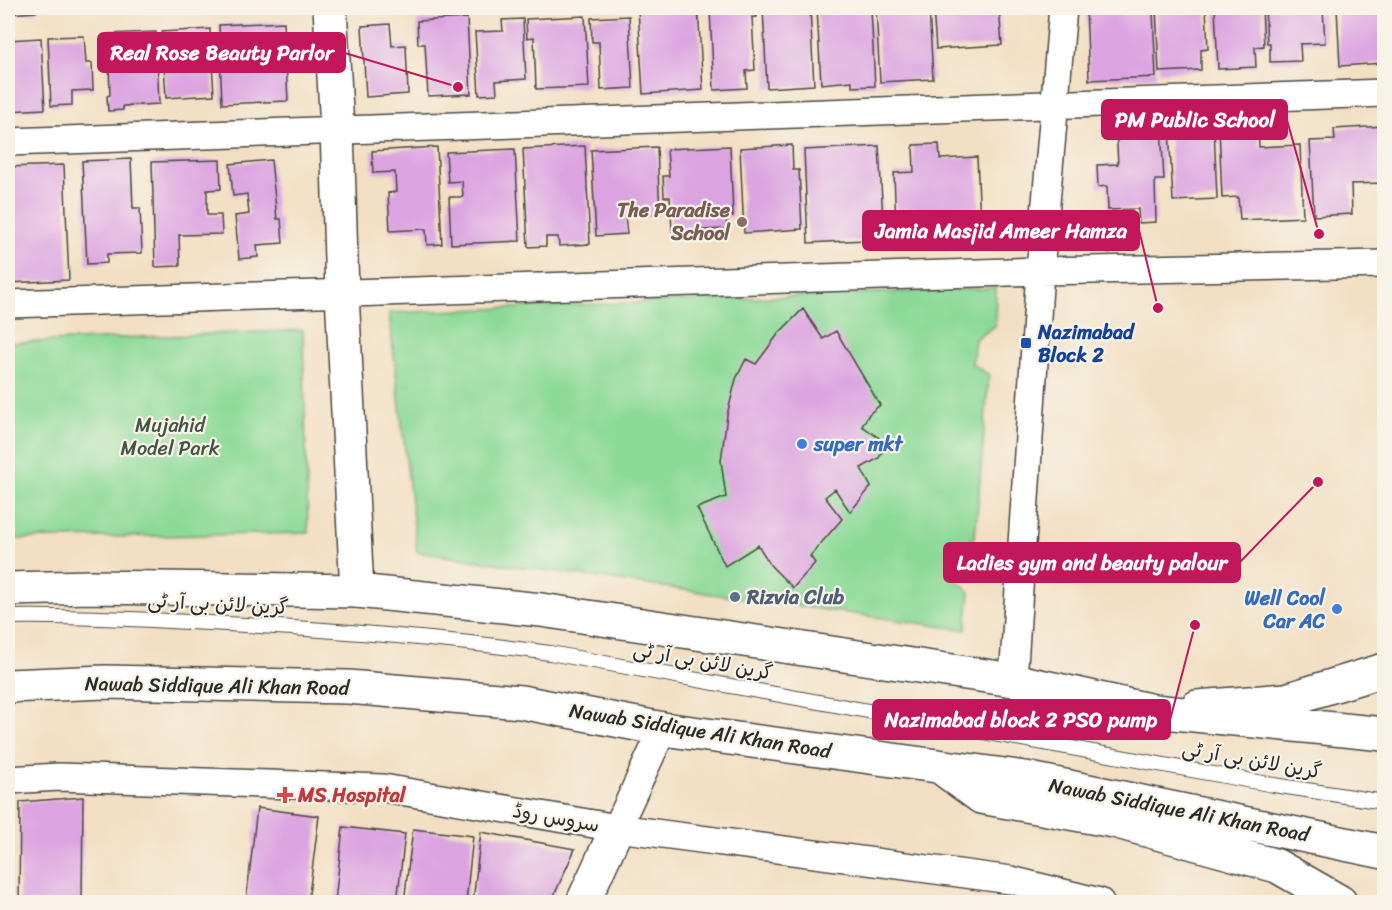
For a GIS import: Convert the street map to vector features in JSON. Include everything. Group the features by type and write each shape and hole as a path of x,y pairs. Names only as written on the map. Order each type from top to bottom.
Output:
{"main road":[{"path":"330,8 357,591"},
{"path":"8,588 357,591 541,610 1013,680 1154,711 1384,735"},
{"path":"1154,711 1287,699 1384,670"},
{"name":"Nawab Siddique Ali Khan Road","path":"8,686 105,682 348,687 521,702 663,729 1025,778 1384,852"},
{"path":"937,766 981,797 1114,821 1277,866 1340,903"},
{"path":"583,903 617,828"}],"street":[{"path":"1013,680 1040,271 1063,8"},
{"path":"8,142 337,128 1055,107 1384,93"},
{"path":"8,304 1040,271 1384,264"},
{"path":"617,828 663,729"},
{"name":"سروس روڈ","path":"8,780 59,777 383,788 617,828 1011,880 1100,903"}],"lane":[{"name":"گرین لائن بی آر ٹی","path":"8,617 84,616 348,630 458,640 534,651 1274,785 1384,802"}],"green space":[{"path":"996,288 995,326 975,339 972,364 989,375 975,537 952,551 953,577 970,592 966,630 417,552 389,313"},
{"name":"Mujahid Model Park","path":"303,330 308,533 8,539 8,343"}],"building":[{"path":"8,8 36,8 36,12 8,14"},
{"path":"210,8 251,8 251,9 210,12"},
{"path":"638,8 698,8 703,90 643,94"},
{"path":"757,8 757,17 752,17 755,70 746,71 747,88 714,90 710,10"},
{"path":"763,8 810,8 814,85 767,88"},
{"path":"817,8 871,8 875,86 852,87 852,81 821,84"},
{"path":"876,8 929,8 933,79 880,82"},
{"path":"933,8 999,8 1002,45 936,49"},
{"path":"1086,8 1115,8 1115,14 1153,12 1156,77 1089,80"},
{"path":"1156,8 1206,8 1208,49 1201,50 1201,70 1159,72"},
{"path":"1215,8 1262,8 1264,46 1255,47 1256,67 1218,69"},
{"path":"1265,8 1323,8 1325,43 1300,44 1301,61 1270,62"},
{"path":"1337,8 1384,8 1384,63 1340,66"},
{"path":"585,16 589,87 536,89 534,37 527,38 526,19"},
{"path":"629,16 633,88 601,90 599,42 592,42 591,18"},
{"path":"467,18 471,94 428,96 425,44 418,44 417,21"},
{"path":"523,19 526,79 496,81 497,94 479,95 475,32 503,31 502,20"},
{"path":"284,22 288,101 222,104 219,25"},
{"path":"390,24 392,46 406,45 408,94 366,97 362,26"},
{"path":"210,29 214,95 166,98 162,32"},
{"path":"156,32 159,104 123,106 123,110 108,111 107,96 110,95 108,34"},
{"path":"84,36 86,63 92,63 93,90 72,91 72,105 51,106 48,37"},
{"path":"41,38 45,109 8,111 8,40"},
{"path":"1258,125 1259,147 1300,145 1303,217 1240,220 1238,197 1222,198 1219,127"},
{"path":"1161,126 1164,180 1155,180 1156,222 1139,223 1138,209 1108,210 1107,186 1098,187 1097,165 1118,164 1116,128"},
{"path":"1384,126 1384,183 1351,184 1352,214 1314,216 1310,141 1335,140 1334,129"},
{"path":"1214,127 1217,199 1173,201 1169,129"},
{"path":"939,144 940,159 977,157 980,223 945,225 945,236 926,237 925,226 896,228 894,173 914,172 913,145"},
{"path":"792,145 793,170 799,170 802,229 744,233 740,148"},
{"path":"585,146 590,244 559,246 558,237 546,237 546,246 528,247 523,149"},
{"path":"730,146 733,216 726,217 727,229 672,231 670,197 664,197 663,176 669,176 667,149"},
{"path":"879,146 884,239 808,243 804,150"},
{"path":"437,147 442,244 427,245 426,229 390,231 388,193 396,192 395,172 373,173 372,151"},
{"path":"657,147 660,214 625,216 627,234 596,236 591,150"},
{"path":"515,149 520,241 451,244 449,197 463,197 462,181 448,182 446,152"},
{"path":"131,159 133,208 140,208 142,253 107,254 107,263 87,264 82,161"},
{"path":"220,160 221,189 207,190 207,215 221,215 222,234 179,235 180,266 155,267 152,162"},
{"path":"271,160 277,219 281,219 283,243 257,245 258,257 239,259 235,216 249,214 247,194 233,196 230,164"},
{"path":"64,165 69,280 8,283 8,167"},
{"name":"super mkt","path":"803,309 823,339 836,331 880,405 869,414 862,426 879,438 883,450 879,458 861,468 871,487 850,512 835,489 825,497 842,519 810,556 815,563 793,588 771,566 758,545 725,566 697,508 726,497 721,461 727,415 736,379 746,359 756,364 779,333"},
{"path":"83,797 82,902 19,902 20,802"},
{"path":"257,808 319,816 308,902 246,902"},
{"path":"343,827 405,834 397,902 335,902"},
{"path":"413,829 473,836 466,902 404,902"},
{"path":"481,832 575,849 551,902 473,902"}],"place":[{"name":"Real Rose Beauty Parlor","path":"458,87"},
{"name":"The Paradise School","path":"742,222"},
{"name":"PM Public School","path":"1319,234"},
{"name":"Jamia Masjid Ameer Hamza","path":"1158,308"},
{"name":"Nazimabad Block 2","path":"1026,343"},
{"name":"super mkt","path":"802,444"},
{"name":"Ladies gym and beauty palour","path":"1318,482"},
{"name":"Rizvia Club","path":"735,597"},
{"name":"Well Cool Car AC","path":"1337,609"},
{"name":"Nazimabad block 2 PSO pump","path":"1195,625"},
{"name":"MS Hospital","path":"285,795"}]}
